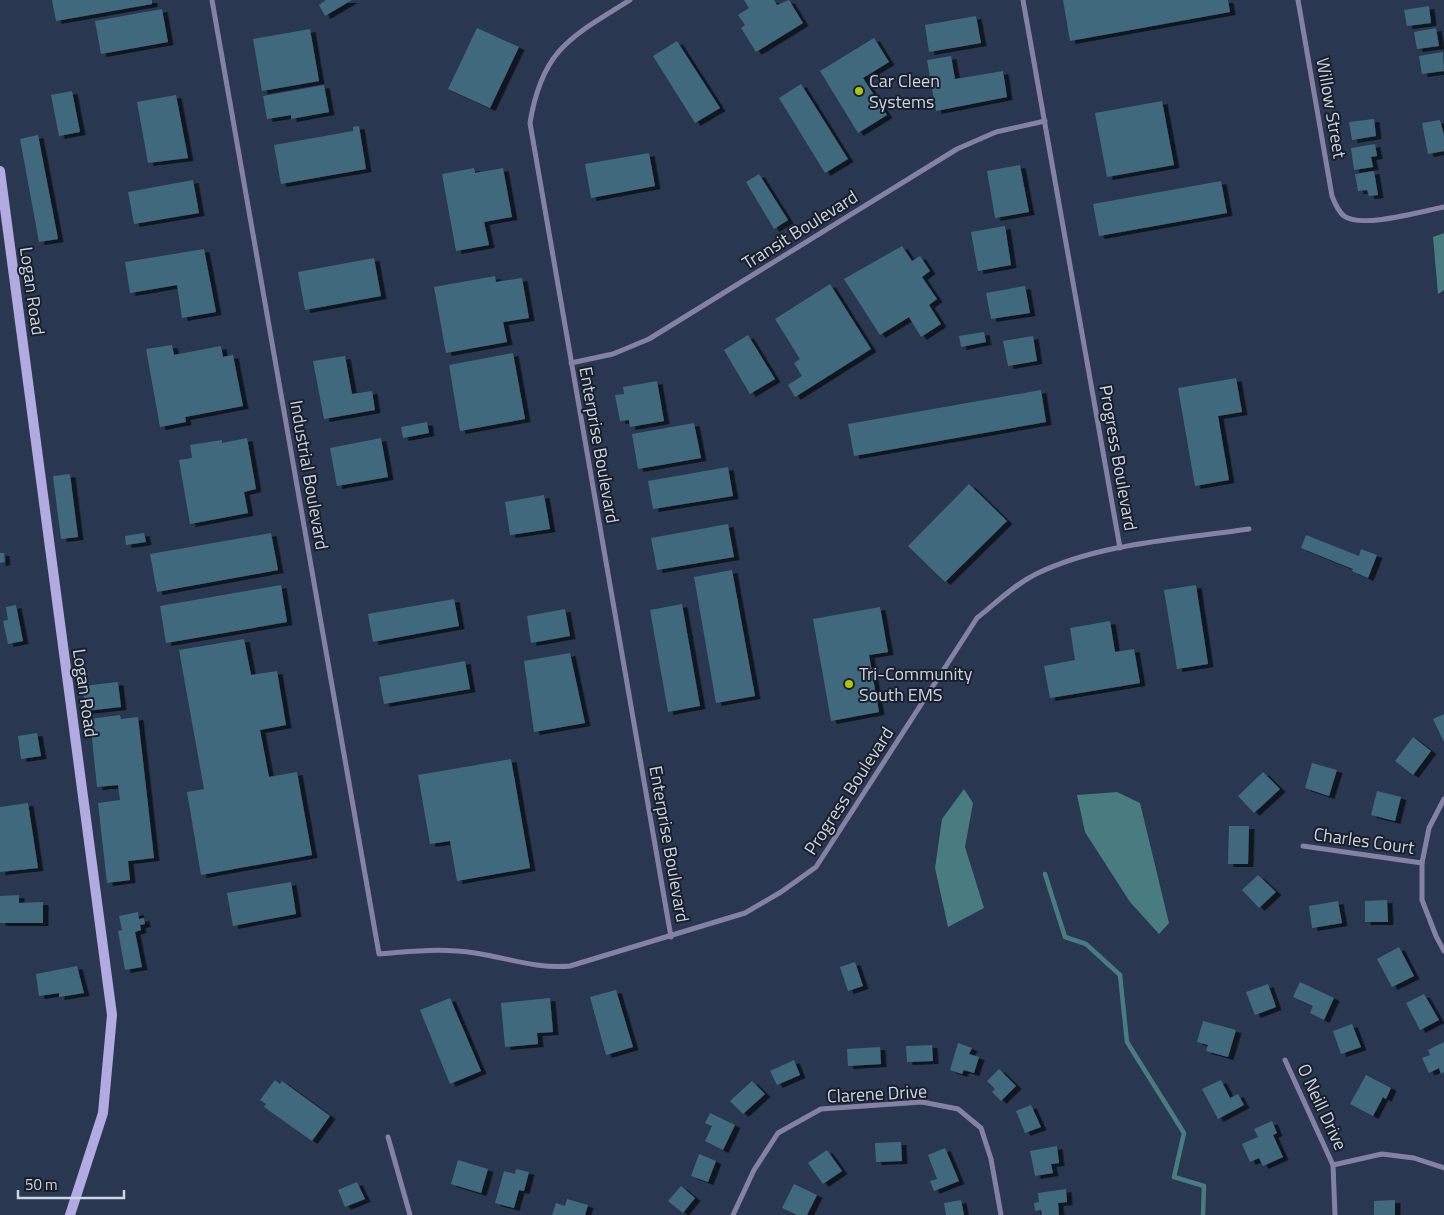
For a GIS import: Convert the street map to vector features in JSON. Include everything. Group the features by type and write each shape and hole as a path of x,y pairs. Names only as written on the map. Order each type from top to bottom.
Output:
{"street":[{"name":"Industrial Boulevard","path":"212,0 379,954"},
{"name":"Enterprise Boulevard","path":"630,0 564,44 545,69 535,95 530,122 671,937"},
{"name":"Progress Boulevard","path":"379,954 435,949 476,953 550,968 570,966 671,937 745,913 782,892 816,867 977,618 1035,575 1064,563 1120,548 1023,0"},
{"name":"Willow Street","path":"1298,0 1332,196 1337,208 1345,217 1361,221 1444,207"},
{"name":"Transit Boulevard","path":"571,363 613,354 649,339 957,149 996,132 1045,121"},
{"name":"Logan Road","path":"0,171 112,1015 103,1113 70,1215"},
{"path":"1120,548 1249,529"},
{"path":"1444,799 1429,828 1422,863 1422,900 1444,951"},
{"name":"Charles Court","path":"1302,846 1422,863"},
{"name":"O Neill Drive","path":"1285,1060 1334,1165 1335,1215"},
{"name":"Clarene Drive","path":"733,1215 754,1170 778,1133 821,1109 922,1102 958,1109 981,1128 991,1160 1001,1215"},
{"path":"388,1137 410,1215"},
{"name":"O Neill Drive","path":"1334,1165 1382,1154 1414,1158 1444,1168"}],"shaded area":[{"path":"1444,233 1444,290 1438,294 1433,237"},
{"path":"964,789 973,803 965,847 984,908 948,927 935,868 942,819"},
{"path":"1117,792 1140,803 1169,923 1159,934 1130,902 1085,832 1077,795"}],"building":[{"path":"52,0 152,0 152,4 56,21"},
{"path":"326,0 352,0 325,16 319,5"},
{"path":"744,0 774,0 777,5 789,0 803,23 756,52 741,28 745,25 738,15 749,8"},
{"path":"1063,0 1228,0 1230,12 1070,41"},
{"path":"1429,6 1431,23 1407,26 1404,10"},
{"path":"162,9 168,42 101,54 95,21"},
{"path":"976,16 981,43 929,52 925,25"},
{"path":"477,28 519,47 490,108 448,89"},
{"path":"1436,28 1439,46 1417,49 1414,32"},
{"path":"310,29 319,81 262,91 253,39"},
{"path":"874,38 889,62 863,78 887,115 858,133 820,71"},
{"path":"677,41 720,108 695,123 653,56"},
{"path":"1443,52 1444,71 1422,74 1419,56"},
{"path":"951,56 955,79 1003,71 1007,97 936,111 927,60"},
{"path":"801,84 848,159 825,173 779,98"},
{"path":"324,85 329,112 291,119 291,115 267,119 263,96"},
{"path":"72,91 80,132 59,136 51,95"},
{"path":"176,95 188,158 148,163 137,102"},
{"path":"1162,101 1174,165 1107,177 1095,113"},
{"path":"1374,119 1376,136 1352,140 1349,122"},
{"path":"1440,120 1444,135 1444,151 1428,154 1422,123"},
{"path":"359,126 366,169 281,184 274,145 353,131 353,127"},
{"path":"38,135 58,239 39,242 20,139"},
{"path":"1375,144 1377,156 1371,157 1373,167 1354,170 1351,148"},
{"path":"649,153 655,186 591,198 585,164"},
{"path":"1020,165 1029,212 995,218 987,171"},
{"path":"474,168 475,173 503,168 512,217 484,222 489,245 456,251 442,174"},
{"path":"1374,171 1378,195 1369,196 1367,190 1358,191 1355,174"},
{"path":"759,174 788,220 774,229 746,182"},
{"path":"193,180 199,213 134,224 128,192"},
{"path":"1221,181 1227,213 1099,236 1093,204"},
{"path":"1005,226 1011,265 978,271 971,232"},
{"path":"902,246 912,261 920,256 930,271 922,277 937,299 929,305 941,324 921,337 909,317 880,335 844,279"},
{"path":"204,249 216,312 182,318 177,285 130,293 125,262"},
{"path":"374,258 381,296 305,310 298,272"},
{"path":"495,276 496,282 522,278 529,318 503,322 507,342 446,353 434,287"},
{"path":"830,284 871,349 795,397 788,385 802,376 794,363 800,359 775,319"},
{"path":"1025,286 1030,313 991,319 986,293"},
{"path":"984,332 986,342 961,347 959,336"},
{"path":"748,335 775,379 750,394 724,350"},
{"path":"1033,336 1037,361 1008,366 1003,341"},
{"path":"172,345 174,355 221,346 223,357 233,355 243,406 185,417 186,422 160,427 146,349"},
{"path":"513,353 525,419 460,431 449,365"},
{"path":"345,356 352,394 372,391 375,410 324,419 313,361"},
{"path":"1236,378 1242,412 1218,416 1229,480 1195,486 1178,388"},
{"path":"657,381 664,421 630,427 629,420 620,421 615,395 624,394 623,387"},
{"path":"1041,390 1046,422 854,456 848,424"},
{"path":"427,422 429,433 403,438 401,427"},
{"path":"694,423 701,458 638,469 632,434"},
{"path":"247,438 256,489 244,492 248,513 190,524 179,460 192,458 190,445 222,440 222,443"},
{"path":"381,438 388,477 337,486 330,448"},
{"path":"728,467 733,496 653,509 648,481"},
{"path":"70,474 78,537 61,539 53,476"},
{"path":"969,484 1007,521 945,582 908,546"},
{"path":"544,495 550,529 510,535 505,502"},
{"path":"728,524 734,557 657,570 651,538"},
{"path":"144,533 146,542 126,545 125,536"},
{"path":"271,533 278,570 157,592 150,554"},
{"path":"1306,535 1359,556 1361,549 1377,555 1368,578 1352,571 1353,569 1301,548"},
{"path":"0,553 4,553 5,562 0,563"},
{"path":"732,570 755,696 716,703 694,577"},
{"path":"281,585 287,622 166,643 160,606"},
{"path":"1196,585 1208,664 1177,669 1164,590"},
{"path":"454,599 459,626 373,642 368,614"},
{"path":"682,604 700,706 668,712 650,610"},
{"path":"16,605 23,641 8,644 3,621 8,620 6,607"},
{"name":"Tri-Community South EMS","path":"880,607 888,652 869,655 879,712 831,721 813,619"},
{"path":"565,609 570,636 531,643 527,616"},
{"path":"1110,621 1115,652 1134,649 1140,683 1050,698 1044,666 1075,660 1070,628"},
{"path":"244,639 251,675 277,671 286,725 260,730 269,777 297,772 312,855 201,875 187,792 204,789 179,650"},
{"path":"570,653 585,723 534,732 524,661"},
{"path":"465,661 470,689 384,704 379,677"},
{"path":"118,682 121,707 85,711 83,686"},
{"path":"1444,714 1444,742 1433,719"},
{"path":"120,715 121,719 138,717 154,858 128,861 130,880 107,883 98,803 120,800 118,785 97,787 90,719"},
{"path":"37,733 41,756 21,759 18,736"},
{"path":"1413,737 1431,751 1413,775 1395,761"},
{"path":"511,759 530,868 457,881 450,841 430,844 418,775"},
{"path":"1312,763 1337,770 1329,796 1305,788"},
{"path":"1263,772 1280,789 1254,813 1238,796"},
{"path":"1377,791 1401,797 1395,821 1371,815"},
{"path":"28,803 38,868 0,872 0,807"},
{"path":"1229,826 1249,826 1248,864 1228,864"},
{"path":"1258,875 1276,892 1259,908 1242,890"},
{"path":"291,882 296,914 233,926 227,893"},
{"path":"19,895 19,903 43,902 43,923 0,923 0,896"},
{"path":"1387,900 1388,922 1365,922 1365,901"},
{"path":"1338,901 1342,923 1312,928 1309,906"},
{"path":"138,912 139,919 144,918 145,924 140,925 141,930 135,932 142,967 125,970 118,931 122,930 119,916"},
{"path":"1399,947 1414,976 1392,987 1377,959"},
{"path":"855,962 863,986 848,991 840,967"},
{"path":"77,966 84,993 59,997 59,993 39,996 36,974"},
{"path":"1300,982 1334,998 1324,1020 1310,1013 1313,1006 1293,997"},
{"path":"1268,984 1276,1007 1255,1015 1246,992"},
{"path":"616,990 633,1047 606,1055 590,997"},
{"path":"1424,994 1439,1020 1420,1030 1406,1003"},
{"path":"450,998 481,1071 450,1084 420,1010"},
{"path":"550,998 553,1032 537,1033 538,1044 505,1047 501,1003"},
{"path":"1203,1021 1236,1030 1228,1057 1206,1051 1208,1045 1197,1042"},
{"path":"1352,1024 1361,1047 1341,1054 1333,1031"},
{"path":"1444,1042 1444,1072 1441,1074 1439,1068 1429,1073 1422,1058 1430,1055 1428,1050"},
{"path":"958,1043 972,1048 969,1054 979,1057 974,1073 964,1070 962,1074 950,1070"},
{"path":"932,1045 933,1061 907,1062 906,1046"},
{"path":"880,1047 881,1064 848,1066 847,1049"},
{"path":"794,1060 800,1075 777,1085 770,1071"},
{"path":"999,1069 1016,1086 1001,1101 992,1092 995,1089 987,1081"},
{"path":"1366,1075 1391,1088 1386,1099 1383,1097 1373,1116 1350,1104"},
{"path":"275,1080 280,1084 282,1081 330,1116 312,1141 264,1107 266,1104 260,1100"},
{"path":"1221,1080 1230,1098 1238,1094 1244,1105 1218,1119 1202,1089"},
{"path":"752,1081 765,1094 743,1114 730,1101"},
{"path":"1031,1105 1041,1127 1025,1133 1016,1111"},
{"path":"710,1113 735,1125 723,1150 705,1141 712,1126 705,1123"},
{"path":"1272,1121 1277,1133 1273,1135 1283,1157 1263,1166 1259,1158 1250,1162 1242,1144 1258,1137 1254,1129"},
{"path":"901,1142 902,1161 876,1162 875,1143"},
{"path":"1057,1146 1059,1163 1051,1164 1053,1173 1035,1176 1030,1151"},
{"path":"945,1148 959,1181 934,1191 930,1181 937,1179 928,1155"},
{"path":"827,1150 842,1171 823,1184 808,1163"},
{"path":"699,1154 716,1161 708,1182 691,1176"},
{"path":"458,1160 488,1169 481,1193 451,1184"},
{"path":"516,1169 529,1172 524,1191 519,1190 514,1208 495,1203 504,1171 515,1174"},
{"path":"357,1182 365,1199 345,1207 338,1190"},
{"path":"794,1184 817,1195 807,1215 797,1215 782,1208"},
{"path":"681,1186 695,1198 683,1213 668,1201"},
{"path":"1066,1189 1067,1202 1058,1203 1059,1215 1042,1215 1041,1210 1035,1211 1034,1203 1039,1202 1038,1193"},
{"path":"567,1199 588,1205 585,1215 552,1215 556,1203 565,1206"},
{"path":"961,1200 964,1215 946,1215 944,1203"},
{"path":"1395,1200 1395,1215 1374,1215 1374,1201"}],"waterway":[{"path":"1045,874 1065,937 1086,944 1120,975 1127,1042 1184,1133 1174,1177 1204,1186 1203,1215"}],"place":[{"name":"Car Cleen Systems","path":"859,91"},
{"name":"Tri-Community South EMS","path":"849,684"}]}
